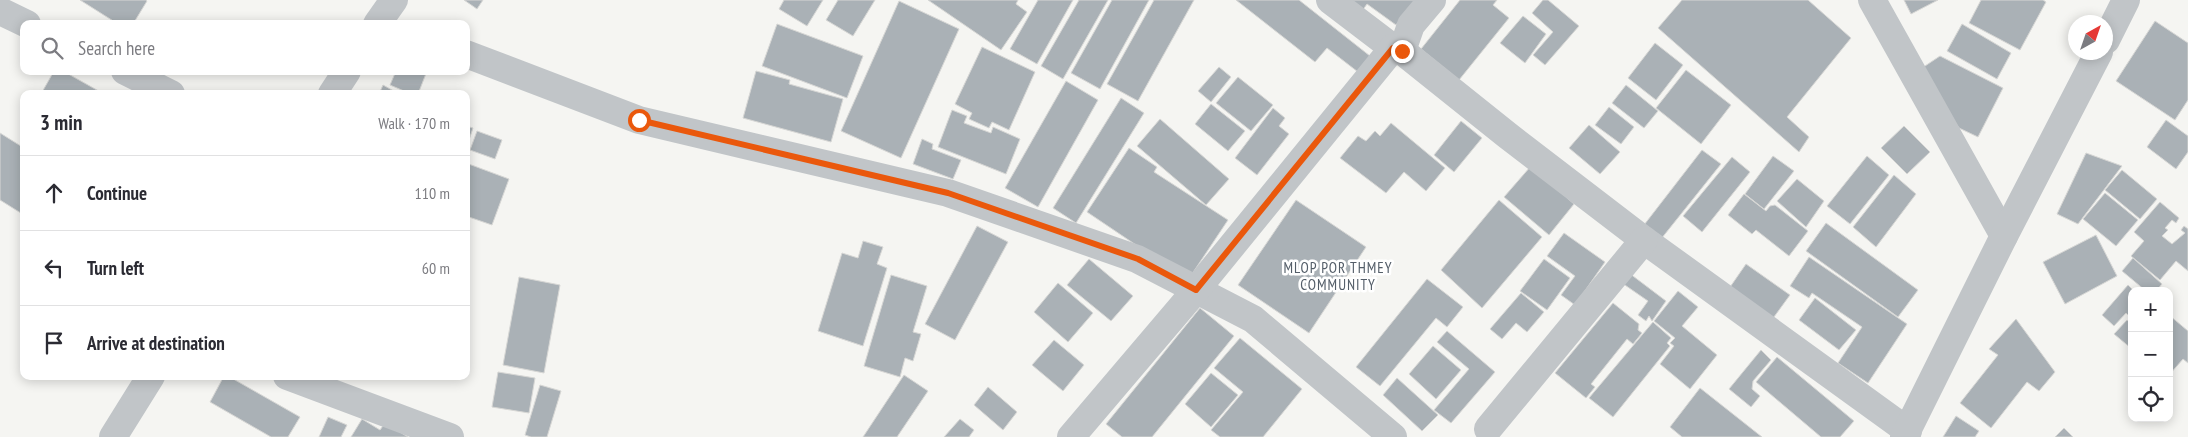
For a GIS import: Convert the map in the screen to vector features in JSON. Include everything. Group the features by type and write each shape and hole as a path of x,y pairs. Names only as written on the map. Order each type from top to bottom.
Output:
{"street":[{"path":"1330,0 1398,49 1644,240 1906,434 2004,236 2095,60"},
{"path":"1071,437 1398,49 1411,25 1432,0"},
{"path":"1872,0 2004,236"},
{"path":"2113,26 2126,0"},
{"path":"0,11 20,21"},
{"path":"470,56 639,120 948,193 1138,259 1253,319 1393,437"},
{"path":"133,75 163,90"},
{"path":"335,90 344,75"},
{"path":"1488,429 1644,240"},
{"path":"113,437 149,380"},
{"path":"298,380 450,437"}],"building":[{"path":"80,0 147,1 135,20 112,20"},
{"path":"464,0 483,0 477,9"},
{"path":"784,0 823,0 807,26 779,9"},
{"path":"838,0 875,0 853,36 826,20"},
{"path":"928,0 1018,0 1016,4 1027,12 1001,50"},
{"path":"1038,0 1073,0 1037,64 1010,49"},
{"path":"1079,0 1108,0 1063,79 1041,66"},
{"path":"1112,0 1149,0 1100,89 1071,73"},
{"path":"1154,0 1194,0 1138,101 1107,84"},
{"path":"1236,0 1299,0 1370,56 1358,72 1327,48 1315,62"},
{"path":"1348,0 1416,0 1396,25 1367,4 1362,11"},
{"path":"1460,0 1497,0 1493,5 1509,18 1459,80 1421,49"},
{"path":"1543,0 1548,0 1579,26 1545,65 1533,55 1553,32 1532,13"},
{"path":"1682,0 1808,0 1851,38 1787,117 1809,137 1799,152 1658,28"},
{"path":"1904,0 1938,0 1911,14"},
{"path":"1981,0 2043,0 2046,2 2020,50 1969,23"},
{"path":"899,1 959,29 901,158 841,131"},
{"path":"1523,16 1546,34 1525,63 1500,43"},
{"path":"2155,21 2188,43 2188,100 2175,120 2116,81"},
{"path":"777,24 863,56 847,98 762,66"},
{"path":"1962,24 2011,53 1997,79 1947,51"},
{"path":"1655,43 1683,65 1656,100 1628,78"},
{"path":"982,47 1035,72 1009,130 992,122 989,128 969,119 972,113 955,104"},
{"path":"1940,56 2003,88 1978,137 1959,128 1919,70"},
{"path":"1219,67 1231,77 1211,102 1198,91"},
{"path":"1686,70 1731,105 1701,144 1656,108"},
{"path":"756,71 790,80 789,84 843,99 831,142 743,118"},
{"path":"52,75 70,75 97,90 43,90"},
{"path":"394,75 425,75 420,90 402,90 390,85"},
{"path":"1238,77 1273,105 1251,131 1216,103"},
{"path":"1066,81 1098,100 1038,207 1005,188"},
{"path":"383,85 392,90 381,90"},
{"path":"1626,85 1658,111 1644,128 1612,103"},
{"path":"1121,98 1144,113 1076,223 1053,208"},
{"path":"1211,104 1245,131 1228,151 1195,124"},
{"path":"1609,107 1634,127 1621,144 1595,125"},
{"path":"1273,108 1285,118 1279,126 1289,134 1257,175 1235,158"},
{"path":"952,110 967,116 964,123 991,133 993,127 1020,139 1006,174 938,147"},
{"path":"1160,119 1229,179 1206,205 1137,146"},
{"path":"2166,120 2188,136 2188,152 2176,169 2147,147"},
{"path":"1461,121 1482,138 1454,172 1434,155"},
{"path":"1391,123 1445,168 1426,191 1404,172 1386,193 1340,158 1358,136 1366,141 1375,131 1380,136"},
{"path":"1589,125 1620,152 1600,174 1569,148"},
{"path":"1904,126 1930,152 1907,174 1881,148"},
{"path":"477,131 502,140 495,159 470,150"},
{"path":"0,133 20,146 20,212 0,200"},
{"path":"922,139 933,144 932,149 961,160 953,179 913,164"},
{"path":"1129,148 1157,167 1154,172 1228,220 1188,280 1087,212"},
{"path":"1702,150 1721,164 1661,239 1644,225"},
{"path":"2086,153 2122,166 2078,224 2057,214"},
{"path":"1773,156 1794,171 1764,209 1745,194"},
{"path":"1867,156 1889,175 1850,224 1827,206"},
{"path":"1732,157 1750,172 1702,232 1683,216"},
{"path":"470,164 509,179 492,225 470,217"},
{"path":"1531,166 1574,204 1549,235 1504,197"},
{"path":"2122,170 2157,199 2140,219 2105,190"},
{"path":"1894,175 1916,194 1876,247 1853,227"},
{"path":"1797,179 1824,201 1806,227 1777,201"},
{"path":"2105,193 2138,220 2116,246 2083,219"},
{"path":"1744,194 1766,211 1770,206 1775,205 1808,231 1789,256 1756,230 1752,234 1728,215"},
{"path":"1296,200 1366,247 1309,333 1238,285"},
{"path":"1499,200 1542,237 1482,308 1441,270"},
{"path":"2160,202 2179,218 2176,223 2172,220 2165,228 2168,230 2162,236 2172,244 2185,233 2181,230 2184,226 2188,229 2188,271 2176,261 2160,280 2131,256 2144,241 2134,232"},
{"path":"1826,223 1918,290 1898,317 1806,251"},
{"path":"977,226 1008,242 955,340 925,324"},
{"path":"1564,233 1605,262 1575,305 1561,295 1575,276 1547,256"},
{"path":"2096,235 2117,276 2065,304 2043,262"},
{"path":"863,241 883,247 877,264 887,268 863,346 818,331 842,253 858,258"},
{"path":"1809,257 1907,324 1868,383 1838,363 1862,327 1812,293 1809,298 1790,286"},
{"path":"2133,258 2162,284 2159,287 2141,287 2122,271"},
{"path":"1089,259 1133,296 1111,321 1067,285"},
{"path":"1544,259 1570,278 1547,310 1520,291"},
{"path":"1746,264 1790,295 1771,321 1728,290"},
{"path":"1629,273 1666,301 1652,321 1649,316 1646,321 1638,315 1648,301 1622,283"},
{"path":"891,275 927,286 913,332 921,334 913,361 905,358 900,377 864,366"},
{"path":"519,277 560,285 544,373 503,365"},
{"path":"1427,279 1463,307 1447,327 1436,318 1380,386 1356,367"},
{"path":"1058,283 1093,313 1068,342 1034,312"},
{"path":"2128,285 2130,287 2128,287 2128,315 2126,313 2114,326 2102,315"},
{"path":"1678,291 1698,307 1682,326 1717,355 1690,389 1660,364 1674,346 1670,343 1675,338 1654,321"},
{"path":"1521,293 1544,312 1527,332 1516,323 1502,339 1490,329"},
{"path":"1815,298 1856,330 1839,350 1799,320"},
{"path":"1613,303 1639,324 1638,330 1642,333 1633,344 1627,339 1591,384 1595,387 1586,398 1555,373"},
{"path":"1200,308 1234,336 1152,437 1122,437 1106,424"},
{"path":"2173,318 2188,331 2188,363 2183,359 2173,370"},
{"path":"2016,319 2055,372 2039,391 2027,382 1991,428 1960,403 1998,355 1989,349"},
{"path":"2127,320 2128,321 2128,346 2114,334"},
{"path":"1653,322 1671,338 1667,343 1670,346 1613,417 1589,398"},
{"path":"1447,331 1495,372 1451,423 1434,410 1469,369 1437,342"},
{"path":"1240,338 1302,389 1263,437 1220,437 1211,430 1243,392 1214,368"},
{"path":"1054,340 1084,365 1063,391 1032,365"},
{"path":"1433,346 1461,370 1436,399 1409,374"},
{"path":"1761,350 1771,360 1753,381 1752,389 1760,396 1751,407 1729,389"},
{"path":"1777,357 1854,421 1840,437 1821,437 1756,382"},
{"path":"498,372 535,378 529,413 492,407"},
{"path":"1211,373 1238,395 1211,427 1185,404"},
{"path":"904,375 928,391 897,437 863,437"},
{"path":"1397,378 1438,415 1422,431 1383,395"},
{"path":"222,380 235,380 300,417 288,437 271,437 210,402"},
{"path":"540,385 561,391 547,437 531,437 525,435"},
{"path":"988,387 1017,412 1003,430 974,405"},
{"path":"1700,388 1762,437 1682,437 1670,427"},
{"path":"1956,416 1979,431 1975,437 1943,437"},
{"path":"328,417 347,425 341,437 319,437"},
{"path":"362,419 380,430 385,423 408,437 351,437"},
{"path":"960,419 974,430 969,437 944,437"},
{"path":"2064,428 2073,437 2055,437"}],"district":[{"name":"MLOP POR THMEY COMMUNITY","path":"1338,276"}],"route":[{"path":"639,120 948,193 1138,259 1196,290 1393,48 1402,51"}]}
